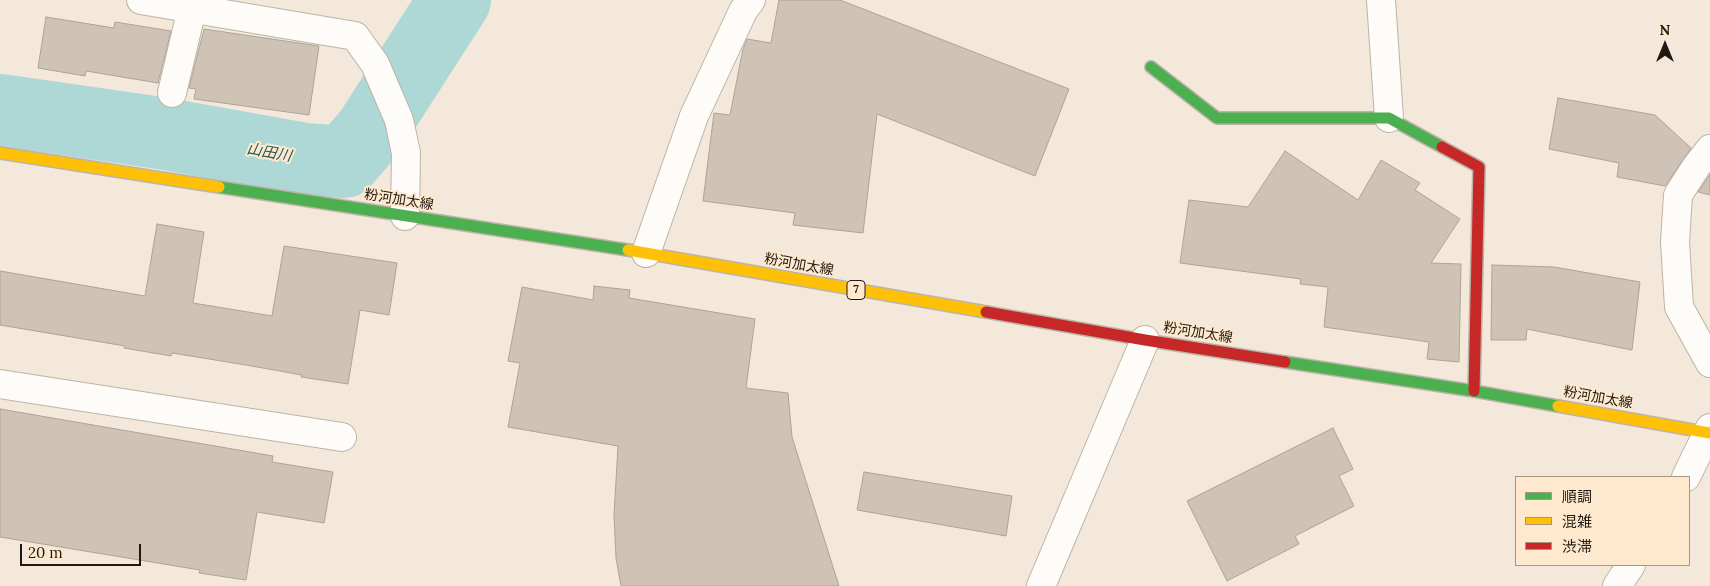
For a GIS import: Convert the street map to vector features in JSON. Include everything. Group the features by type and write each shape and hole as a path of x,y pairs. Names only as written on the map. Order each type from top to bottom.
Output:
{"main road":[{"path":"1151,67 1217,118 1389,118 1479,168 1474,392"},
{"name":"粉河加太線","path":"0,154 646,253 1145,340 1710,431"}],"street":[{"path":"140,0 192,5 355,36 375,64 399,120 406,153 405,216"},
{"path":"646,253 694,116 743,11 751,0"},
{"path":"1381,0 1389,118"},
{"path":"172,93 192,5"},
{"path":"1710,150 1696,167 1678,195 1675,242 1679,307 1710,364"},
{"path":"1041,586 1145,340"},
{"path":"0,384 342,437"},
{"path":"1687,476 1710,431"},
{"path":"1617,586 1630,566"}],"building":[{"path":"779,0 840,0 1069,89 1035,176 877,114 863,233 793,225 795,213 703,201 714,113 730,115 743,49 747,39 771,43"},
{"path":"46,17 114,28 115,22 171,31 158,83 86,71 85,76 38,68"},
{"path":"204,29 319,46 309,115 194,99 196,89 189,88"},
{"path":"1558,98 1655,115 1691,148 1665,186 1617,177 1619,163 1549,149"},
{"path":"1285,151 1358,200 1381,160 1420,183 1415,190 1460,219 1431,263 1461,264 1459,362 1427,359 1429,342 1324,327 1328,287 1300,284 1301,279 1180,263 1189,200 1248,207"},
{"path":"1710,174 1710,195 1698,192 1709,176"},
{"path":"157,224 204,232 193,303 272,316 284,246 397,263 389,315 360,310 348,384 172,353 171,356 124,348 125,346 0,325 0,271 145,296"},
{"path":"1492,265 1554,267 1640,282 1632,350 1527,329 1526,340 1491,340"},
{"path":"594,286 630,290 629,298 755,319 746,388 788,393 792,437 839,586 621,586 616,558 614,515 618,446 508,427 520,363 508,361 522,287 593,300"},
{"path":"0,409 273,456 272,462 333,472 324,523 257,512 246,580 199,573 200,570 0,537"},
{"path":"1333,428 1353,469 1339,476 1354,506 1295,536 1299,544 1227,581 1187,501"},
{"path":"864,472 1012,496 1006,536 857,510"}],"waterway":[{"name":"山田川","path":"0,110 160,133 305,159 344,162 370,132 455,0"}],"traffic: fast":[{"path":"1151,67 1217,118 1389,118 1442,147"},
{"path":"219,187 628,250"},
{"path":"1285,362 1558,406"}],"traffic: slow":[{"path":"0,153 219,187"},
{"path":"628,250 986,312"},
{"path":"1558,406 1710,433"}],"traffic: jam":[{"path":"1442,147 1479,167 1474,391"},
{"path":"986,312 1285,362"}]}
